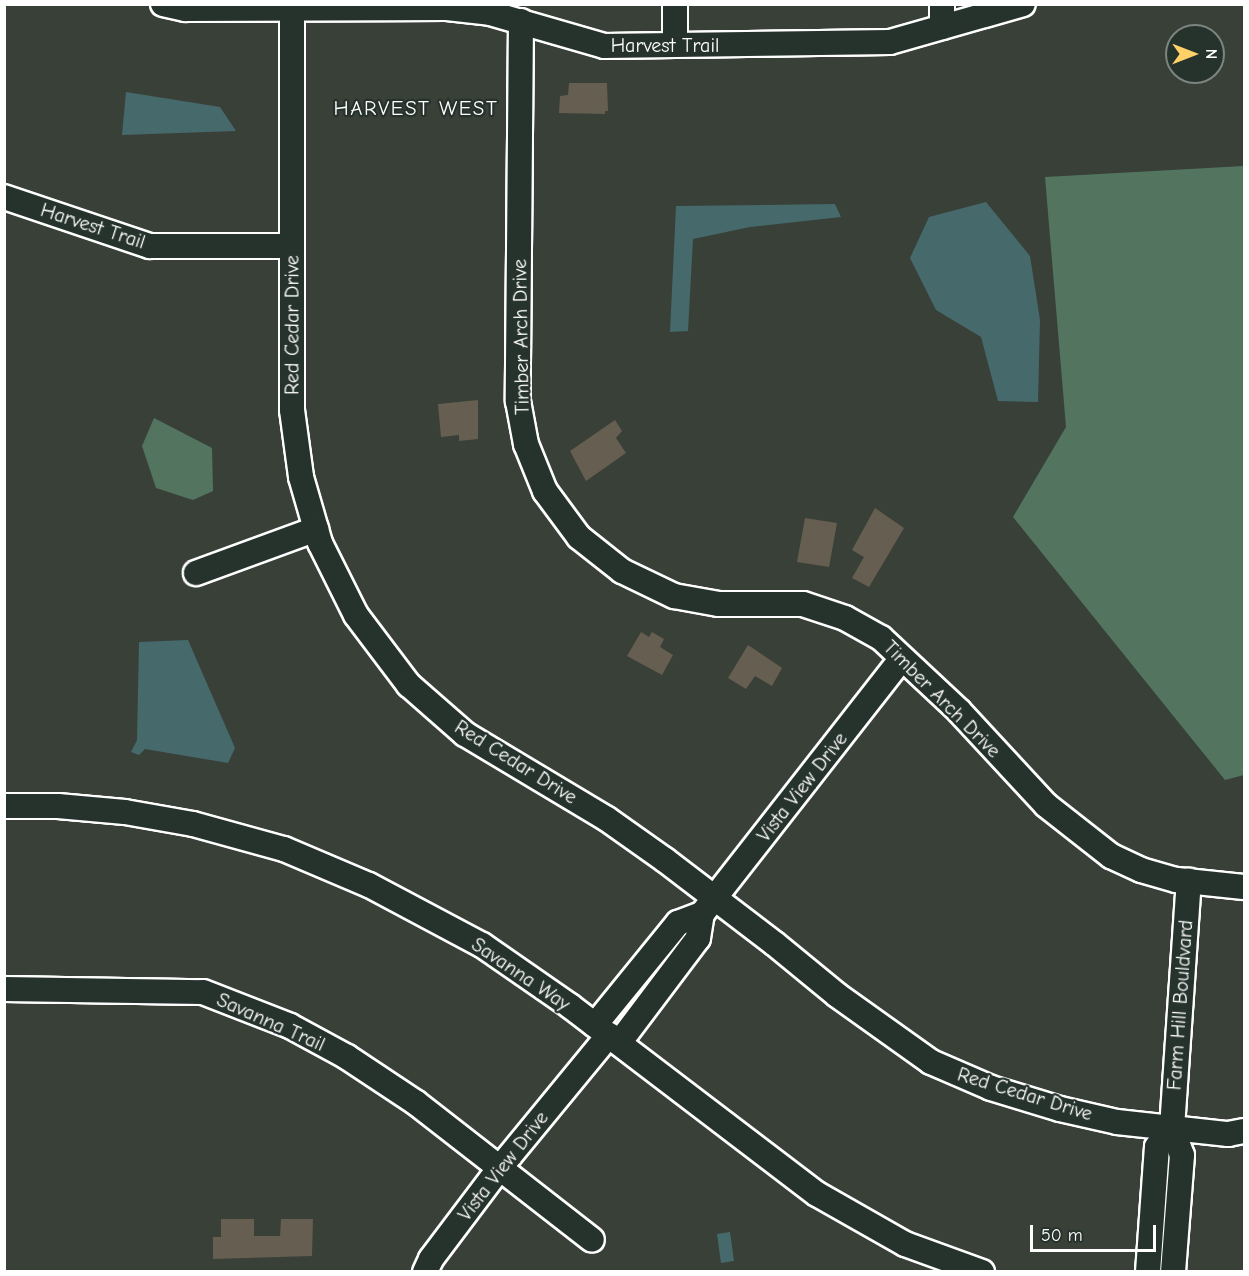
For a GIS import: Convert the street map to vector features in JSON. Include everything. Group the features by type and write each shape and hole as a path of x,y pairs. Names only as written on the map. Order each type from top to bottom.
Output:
{"street":[{"name":"Harvest Trail","path":"163,4 185,9 447,8 490,13 604,46 890,42 942,16 1023,4"},
{"path":"675,4 675,45"},
{"name":"Red Cedar Drive","path":"292,10 292,410 301,477 320,543 356,615 409,685 465,734 607,819 709,905 912,1051 958,1075 1060,1109 1117,1122 1228,1134 1245,1131"},
{"name":"Timber Arch Drive","path":"521,21 518,402 526,444 545,491 579,537 622,571 674,596 720,604 803,604 845,618 881,638 958,711 1041,800 1063,819 1128,865 1189,881 1245,887"},
{"name":"Harvest Trail","path":"4,196 150,246 292,246"},
{"path":"196,573 316,529"},
{"name":"Vista View Drive","path":"425,1272 431,1258 498,1170 608,1034 678,924 709,905 901,659"},
{"name":"Savanna Way","path":"4,806 58,806 125,812 194,824 284,849 369,885 482,945 608,1034 817,1194 905,1244 982,1272"},
{"name":"Farm Hill Bouldvard","path":"1173,1272 1182,1155 1172,1128 1189,881"},
{"name":"Savanna Trail","path":"4,989 203,992 290,1026 347,1057 414,1102 498,1170 592,1240"},
{"name":"Farm Hill Bouldvard","path":"1148,1272 1157,1147 1172,1128"}],"green space":[{"path":"1244,166 1244,775 1225,780 1013,517 1066,427 1045,177"},
{"path":"154,418 212,448 213,491 193,500 156,488 142,446"}],"water":[{"path":"126,92 220,107 236,131 122,135"},
{"path":"986,202 1030,256 1040,320 1038,402 998,401 981,337 936,310 910,258 929,217"},
{"path":"835,204 841,217 750,227 693,239 688,331 670,332 676,206"},
{"path":"188,640 235,748 228,763 145,749 139,755 131,752 137,740 139,642"},
{"path":"730,1232 734,1261 721,1263 717,1234"}],"building":[{"path":"569,83 607,83 608,111 605,111 605,114 559,113 560,96 568,95"},
{"path":"478,400 478,439 459,441 459,435 441,437 438,404"},
{"path":"615,420 622,431 616,438 626,453 586,481 570,451"},
{"path":"875,508 904,528 869,587 852,578 864,557 852,550"},
{"path":"805,518 837,523 829,567 797,562"},
{"path":"641,632 649,637 652,632 664,639 660,647 673,655 662,675 627,656"},
{"path":"748,645 782,668 772,686 755,676 746,689 728,678"},
{"path":"221,1219 254,1219 254,1236 280,1236 281,1219 313,1219 312,1256 213,1259 213,1237 221,1237"}],"district":[{"name":"HARVEST WEST","path":"416,108"}]}
